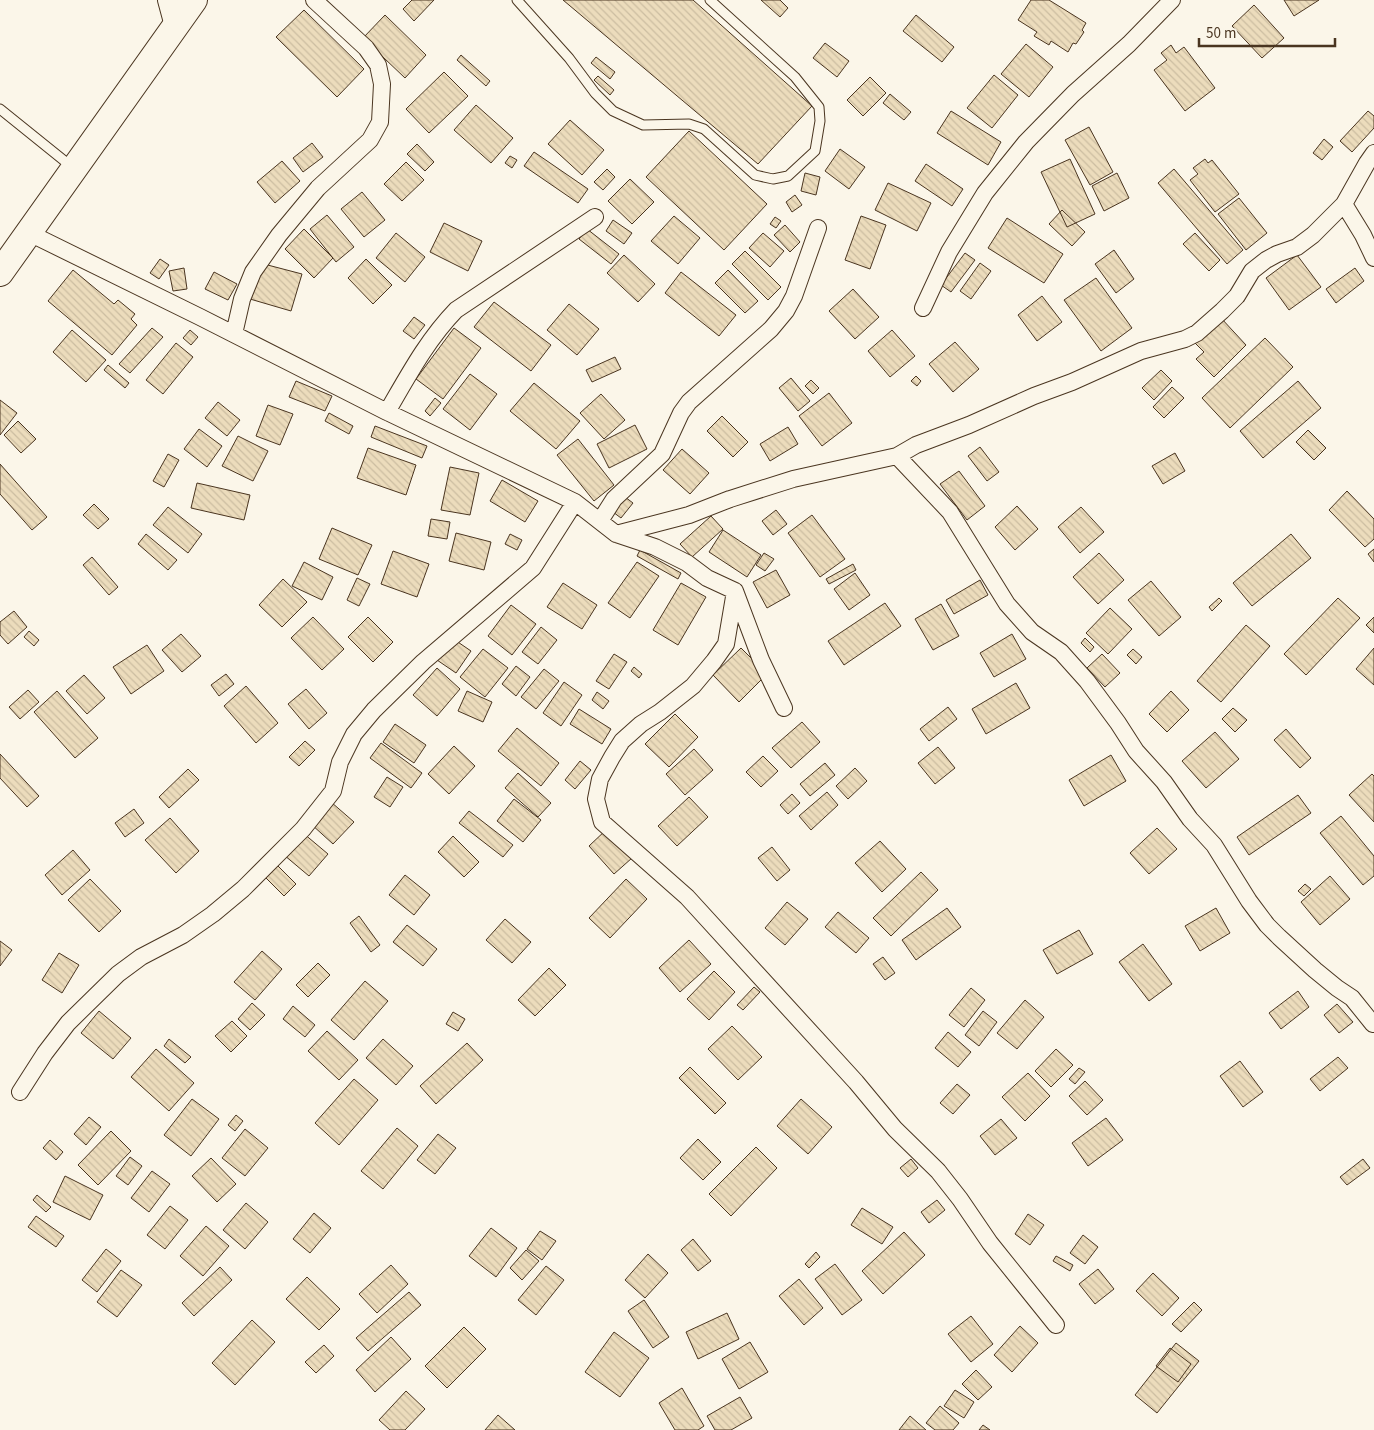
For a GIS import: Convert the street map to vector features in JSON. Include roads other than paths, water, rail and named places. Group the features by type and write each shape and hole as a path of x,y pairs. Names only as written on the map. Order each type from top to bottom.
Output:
{"main road":[{"path":"169,0 176,26"},
{"path":"0,273 194,0"}],"street":[{"path":"234,334 242,299 253,272 279,235 318,188 370,140 380,122 382,84 378,65 366,48 314,0"},
{"path":"923,308 949,252 985,193 1026,142 1073,94 1129,44 1172,0"},
{"path":"616,534 689,515 730,499 793,479 897,456 916,444 969,425 1141,351 1173,343 1197,333 1237,296 1252,271 1266,260 1297,247 1313,236 1344,204 1374,153"},
{"path":"1344,204 1363,235 1374,258"},
{"path":"386,412 420,354 439,327 456,310 595,217"},
{"path":"600,521 614,499 662,454 681,413 689,402 771,329 786,311 794,296 818,228"},
{"path":"29,233 234,334 386,412 575,502 616,534 655,547 687,563 707,578 735,591 761,660 784,708"},
{"path":"897,456 950,512 1007,604 1032,632 1061,652 1087,681 1136,751 1164,782 1190,819 1214,846 1249,901 1267,925 1278,938 1315,970 1352,998 1373,1024"},
{"path":"20,1092 45,1053 68,1023 118,974 142,957 182,935 213,914 243,890 303,829 333,791 340,762 354,734 423,662 533,568 575,502"},
{"path":"735,591 726,644 714,661 694,686 641,724 622,742 612,757 600,779 596,799 602,822 687,897 856,1082 895,1129 938,1171 990,1243 1056,1325"}],"lane":[{"path":"517,0 570,58 595,93 613,111 643,125 689,124 704,129 755,175 773,179 788,176 815,151 820,121 818,107 795,77 710,0"},
{"path":"0,109 74,168"}]}
